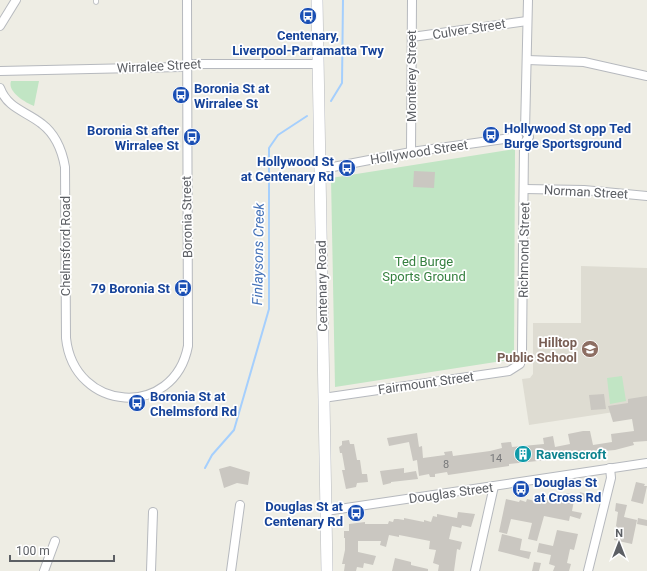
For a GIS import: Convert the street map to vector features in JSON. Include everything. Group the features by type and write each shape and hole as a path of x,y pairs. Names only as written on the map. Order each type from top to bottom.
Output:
{"main road":[{"name":"Centenary Road","path":"317,0 327,571"}],"street":[{"path":"0,26 16,0"},
{"name":"Boronia Street","path":"126,398 146,395 167,383 180,368 188,346 187,0"},
{"name":"Monterey Street","path":"411,152 412,0"},
{"name":"Richmond Street","path":"522,357 524,188 522,137 527,60 528,0"},
{"name":"Culver Street","path":"412,37 527,21"},
{"path":"527,60 584,62 647,76"},
{"name":"Wirralee Street","path":"0,71 186,66 191,64 318,64"},
{"name":"Chelmsford Road","path":"0,88 5,98 14,107 46,128 58,144 63,157 66,338 71,361 81,377 91,386 108,395 126,398"},
{"name":"Hollywood Street","path":"320,167 411,152 522,137"},
{"name":"Norman Street","path":"524,188 584,190 647,196"},
{"name":"Fairmount Street","path":"324,398 509,371 520,364 522,357"},
{"name":"Douglas Street","path":"326,510 647,463"},
{"path":"588,571 611,478 610,468"},
{"path":"475,571 494,486"},
{"path":"231,571 240,505"},
{"path":"151,571 153,512"},
{"path":"44,571 55,541"}],"shaded area":[{"name":"Hilltop Public School","path":"581,266 647,268 647,407 529,425 522,379 530,378 533,374 533,323 581,323"}],"green space":[{"path":"11,81 39,81 34,106 22,100 14,93"},
{"name":"Ted Burge Sports Ground","path":"515,149 514,359 335,387 331,178"},
{"path":"622,376 626,401 610,404 607,378"}],"building":[{"path":"414,171 435,172 434,188 413,187"},
{"path":"604,394 606,409 591,410 589,395"},
{"path":"647,396 647,441 633,442 634,445 615,450 593,452 594,454 585,455 585,453 448,475 447,472 435,474 435,477 430,477 429,474 419,476 417,460 413,461 409,442 389,446 387,438 417,433 419,447 422,446 423,458 445,455 444,452 452,451 453,456 490,451 502,448 501,443 511,442 512,447 544,444 543,438 553,436 555,447 570,444 568,434 583,431 590,431 593,445 612,442 611,434 634,431 632,419 613,422 608,406 628,403 628,399"},
{"path":"349,440 350,444 354,444 357,460 360,460 362,474 367,474 368,482 357,483 356,487 346,489 342,470 345,470 342,453 340,453 339,447 342,445 342,441"},
{"path":"230,466 250,472 248,485 237,483 224,488 219,469"},
{"path":"404,468 404,473 416,471 418,479 391,482 383,485 380,471"},
{"path":"636,482 647,486 643,504 631,501"},
{"path":"580,492 592,496 590,503 578,501"},
{"path":"566,493 575,495 572,511 582,513 580,519 570,516 569,521 544,516 537,541 528,539 532,523 511,519 507,534 499,532 506,499 526,502 527,499 535,501 535,498 539,499 540,497 551,500 552,495 565,498"},
{"path":"616,503 627,505 624,517 637,520 632,544 614,540 618,512 615,511"},
{"path":"458,512 475,514 471,527 462,525 461,528 452,526 449,539 462,542 460,550 457,549 454,571 438,571 439,565 433,563 436,550 429,549 430,541 399,535 399,537 389,535 386,547 380,545 381,541 358,541 358,552 376,556 373,565 364,563 363,568 357,567 356,571 344,571 345,564 342,564 345,550 344,531 349,531 349,524 365,522 365,524 388,524 389,521 393,522 394,519 404,520 404,518 431,522 433,516 437,517 437,514 457,518"},
{"path":"638,518 647,520 647,526 637,524"},
{"path":"557,530 578,534 574,550 570,549 567,563 571,564 569,571 553,571 555,566 549,564 551,555 537,552 539,543 553,546"},
{"path":"502,534 522,539 520,550 531,552 529,559 498,551"},
{"path":"395,558 411,562 411,565 428,569 428,571 392,571"},
{"path":"534,562 541,563 539,571 532,571"}],"waterway":[{"name":"Finlaysons Creek","path":"331,101 342,83 343,0"},
{"name":"Finlaysons Creek","path":"205,468 212,455 234,430 269,309 269,148 278,135 307,116"}],"place":[{"name":"Centenary, Liverpool-Parramatta Twy","path":"308,16"},
{"name":"Boronia St at Wirralee St","path":"181,95"},
{"name":"Hollywood St opp Ted Burge Sportsground","path":"491,135"},
{"name":"Boronia St after Wirralee St","path":"192,137"},
{"name":"Hollywood St at Centenary Rd","path":"347,168"},
{"name":"79 Boronia St","path":"183,288"},
{"name":"Hilltop Public School","path":"590,349"},
{"name":"Boronia St at Chelmsford Rd","path":"137,403"},
{"name":"Ravenscroft","path":"523,454"},
{"name":"Douglas St at Cross Rd","path":"521,489"},
{"name":"Douglas St at Centenary Rd","path":"356,513"}]}
